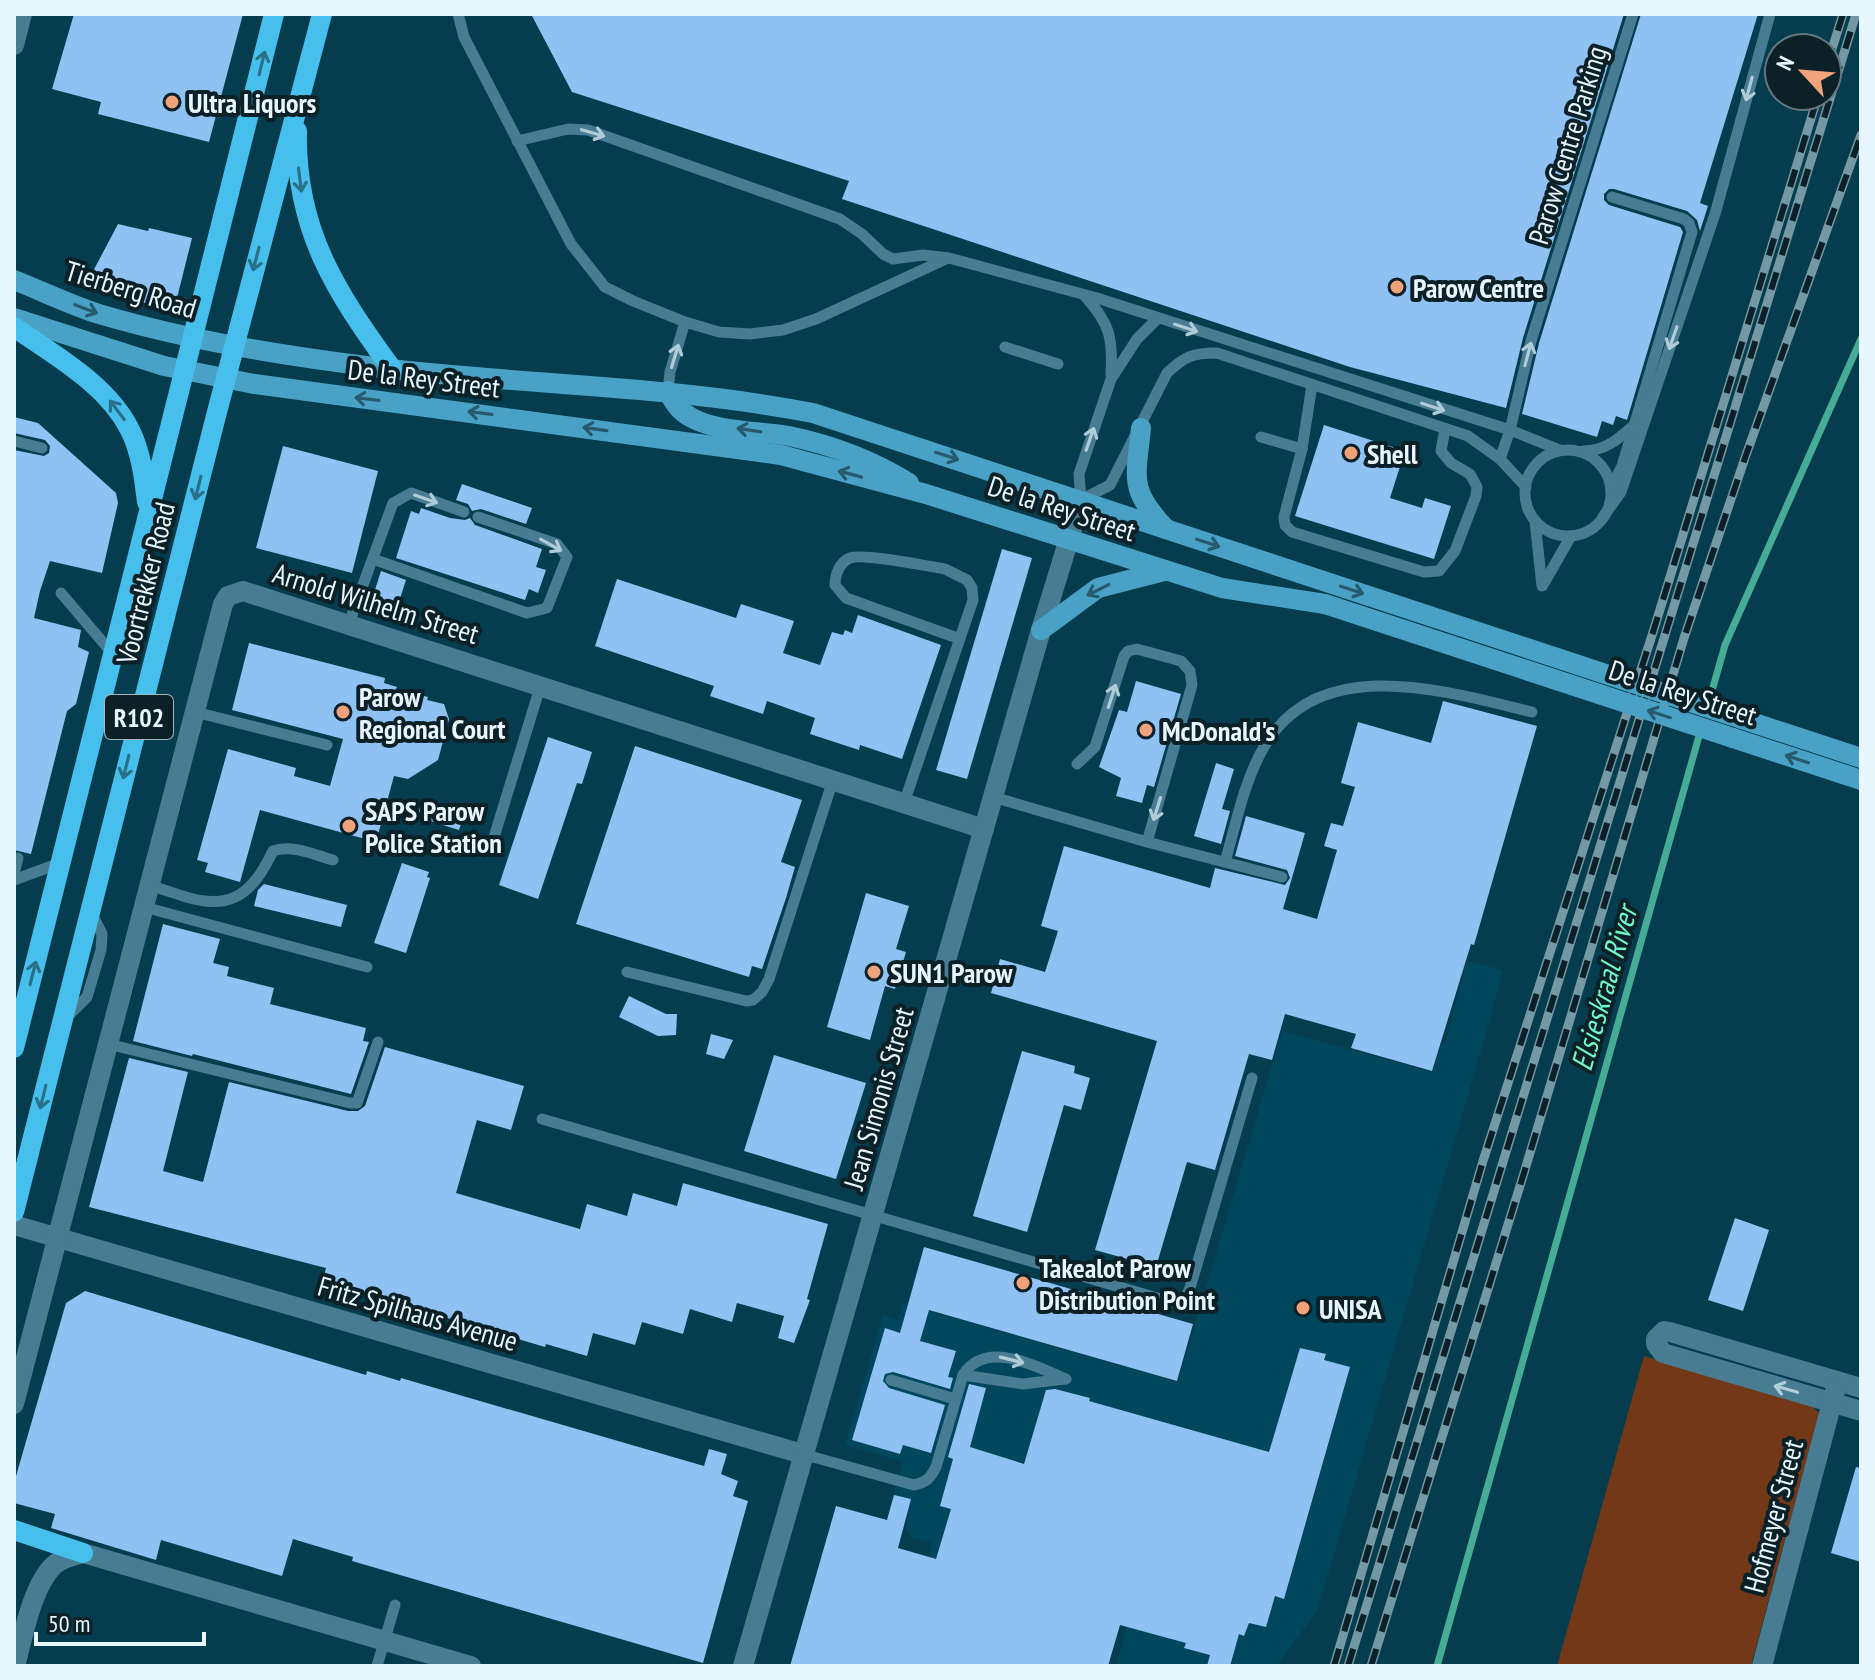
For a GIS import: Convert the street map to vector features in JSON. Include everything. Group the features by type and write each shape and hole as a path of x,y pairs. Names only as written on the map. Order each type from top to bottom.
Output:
{"main road":[{"name":"Voortrekker Road","path":"14,1045 274,14"},
{"name":"Voortrekker Road","path":"14,1212 234,346 322,14"},
{"path":"297,103 298,169 310,231 340,292 392,369"},
{"name":"Tierberg Road","path":"14,280 95,313 234,346"},
{"path":"14,318 164,366 226,379"},
{"path":"14,327 71,367 118,410 139,455 148,510"},
{"name":"De la Rey Street","path":"234,346 392,369 668,391 744,400 813,413 1861,758"},
{"name":"De la Rey Street","path":"226,379 781,455 926,494 1222,588 1325,604 1861,780"},
{"path":"668,391 676,406 692,418 824,445 877,464 926,494"},
{"path":"1141,428 1136,472 1139,495 1166,529"},
{"path":"1041,630 1098,588 1164,571"},
{"path":"14,1530 83,1553"}],"street":[{"path":"14,45 22,14"},
{"name":"Jean Simonis Street","path":"743,1666 1081,500"},
{"name":"Arnold Wilhelm Street","path":"14,1404 223,604 235,592 243,591 349,623 984,829"},
{"name":"Fritz Spilhaus Avenue","path":"14,1225 806,1455"},
{"path":"1861,1388 1670,1332 1664,1331 1656,1339 1663,1353 1861,1411"},
{"name":"Hofmeyer Street","path":"1762,1666 1838,1381"},
{"path":"15,1666 33,1604 46,1575 62,1559 83,1553 471,1666"}],"lane":[{"path":"458,14 464,37 571,244 605,287 685,322 719,332 750,334 783,330 816,319 949,258"},
{"name":"Parow Centre Parking","path":"1500,459 1531,341 1633,14"},
{"path":"1535,521 1547,530 1571,536 1593,528 1621,492 1710,229 1770,14"},
{"path":"517,141 568,129 588,130 840,219 852,225 883,254 893,259 923,255 949,258 1085,296 1510,430 1560,450 1597,451 1634,426"},
{"path":"1611,488 1622,466 1692,232 1684,219 1612,197"},
{"path":"1085,296 1098,311 1111,337 1111,379"},
{"path":"1157,319 1137,339 1111,379 1079,474 1081,500 1110,485 1167,373 1194,353 1217,353 1468,436 1500,459 1526,487"},
{"path":"668,391 670,372 685,322"},
{"path":"1005,347 1058,364"},
{"path":"1312,385 1302,449 1284,517 1288,529 1431,573 1444,568 1455,551 1477,491 1470,474 1451,463 1441,451 1445,429"},
{"path":"1261,437 1302,449"},
{"path":"14,441 42,448"},
{"path":"1560,450 1536,464 1526,487 1526,501 1535,521 1542,586 1571,536"},
{"path":"1581,452 1594,458 1605,471 1611,488 1603,517"},
{"path":"349,623 393,503 411,493 464,512"},
{"path":"373,559 527,613 547,608 567,557 557,544 478,517"},
{"path":"904,803 960,639 973,600 972,588 958,574 945,569 861,557 846,560 841,565 835,585 846,598 960,639"},
{"path":"61,593 112,653"},
{"path":"1077,764 1095,747 1128,651 1137,649 1181,661 1188,667 1192,685 1147,842"},
{"path":"491,847 541,684"},
{"path":"1225,862 1254,768 1265,745 1286,719 1309,702 1350,688 1387,685 1430,688 1532,712"},
{"path":"195,712 327,745"},
{"path":"627,972 746,1001 757,997 769,979 833,780"},
{"path":"993,797 1282,877"},
{"path":"149,885 201,900 224,903 240,896 253,884 273,851 278,849 287,848 333,860"},
{"path":"14,874 18,858"},
{"path":"14,880 60,863"},
{"path":"144,907 367,967"},
{"path":"108,1044 357,1103 378,1042"},
{"path":"542,1119 1178,1304 1190,1288 1252,1078"},
{"path":"806,1455 914,1485 924,1483 936,1467 963,1375 975,1360 989,1356 1018,1361 1066,1379 1023,1384 963,1375"},
{"path":"891,1380 955,1399"},
{"path":"377,1666 395,1605"}],"shaded area":[{"name":"UNISA","path":"1467,961 1503,970 1492,1013 1318,1609 1277,1666 1116,1666 1127,1625 1123,1612 928,1557 932,1543 913,1538 905,1528 909,1515 889,1509 903,1462 845,1445 883,1315 898,1320 902,1303 1178,1382 1282,1031 1432,1072 1442,1043 1445,1044"},
{"path":"1644,1356 1809,1403 1819,1413 1751,1666 1557,1666"}],"building":[{"path":"74,14 243,14 209,142 98,114 101,102 52,89"},
{"name":"Parow Centre","path":"531,14 1624,14 1523,338 1506,408 1350,367 842,199 849,181 572,92"},
{"path":"1641,14 1758,14 1700,203 1708,206 1700,231 1697,220 1687,211 1614,189 1604,194 1604,200 1609,205 1680,227 1683,232 1627,420 1616,416 1613,425 1602,421 1597,437 1522,414 1539,343"},
{"path":"118,224 192,238 174,310 128,299 90,277"},
{"path":"14,417 38,423 116,493 118,503 102,573 50,561 40,591 34,618 81,630 78,647 89,652 76,704 67,711 31,854 14,850 14,450 44,456 49,453 50,446 45,440 14,433"},
{"path":"1324,425 1405,451 1390,498 1422,508 1425,498 1451,506 1434,559 1295,516"},
{"path":"283,446 378,471 352,573 256,548"},
{"path":"462,484 532,508 526,524 481,509 472,511 468,504 456,500"},
{"path":"421,508 450,518 470,518 475,525 542,549 536,567 546,570 538,593 529,589 525,600 396,558 411,511 419,514"},
{"path":"1002,549 1032,558 967,779 936,770"},
{"path":"381,571 406,580 398,605 373,596"},
{"path":"617,579 736,618 741,604 794,621 783,653 820,665 832,632 843,635 845,630 852,633 858,615 941,645 902,759 860,745 859,750 810,734 815,718 767,701 763,714 710,696 714,686 595,646"},
{"path":"249,643 385,678 384,683 396,689 444,704 449,719 438,760 408,779 394,776 376,842 260,810 240,882 205,872 208,863 197,860 228,749 296,768 294,776 330,786 343,739 232,710"},
{"path":"1136,681 1181,694 1154,787 1147,785 1142,803 1116,796 1121,778 1099,767 1119,710 1127,712"},
{"path":"1443,701 1537,726 1474,945 1471,944 1432,1071 1351,1048 1356,1034 1285,1014 1272,1060 1249,1054 1215,1170 1187,1162 1156,1267 1095,1250 1157,1041 991,993 1000,959 1045,972 1058,931 1041,926 1064,846 1210,888 1215,868 1285,885 1290,878 1287,870 1235,856 1246,816 1305,833 1283,909 1317,919 1337,850 1324,846 1331,823 1343,826 1355,787 1341,783 1358,722 1431,743"},
{"path":"548,737 592,752 582,784 577,783 538,899 499,885"},
{"path":"635,746 802,800 781,862 795,867 786,898 762,969 752,966 749,977 576,924"},
{"path":"1216,763 1234,769 1222,809 1230,811 1221,844 1194,836"},
{"path":"423,799 465,812 459,830 417,817"},
{"path":"402,863 429,872 427,877 430,878 406,953 374,943"},
{"path":"264,884 347,905 341,927 254,906 258,890"},
{"name":"SUN1 Parow","path":"866,893 909,906 896,949 906,952 903,962 907,963 902,982 897,981 895,989 885,986 870,1040 827,1027"},
{"path":"163,924 220,939 213,963 229,967 227,976 274,988 270,1004 366,1028 363,1041 369,1042 351,1094 133,1041"},
{"path":"629,996 666,1014 677,1014 676,1035 658,1036 619,1017"},
{"path":"711,1034 733,1040 724,1059 706,1054"},
{"path":"385,1047 524,1086 511,1130 477,1120 456,1193 580,1229 587,1204 627,1216 633,1193 677,1206 683,1183 828,1224 807,1299 810,1300 794,1343 778,1338 784,1316 737,1303 732,1322 690,1309 683,1334 642,1322 635,1345 593,1333 587,1356 546,1344 545,1347 353,1290 323,1279 326,1268 89,1207 129,1058 188,1072 163,1171 203,1182 229,1082 358,1111 365,1106"},
{"path":"1022,1051 1075,1066 1074,1073 1090,1078 1081,1110 1064,1105 1027,1232 973,1216"},
{"path":"774,1055 866,1083 836,1179 744,1151"},
{"path":"1735,1218 1769,1230 1743,1311 1708,1300"},
{"path":"924,1247 1193,1324 1177,1381 929,1310 920,1341 956,1351 948,1377 953,1378 950,1389 893,1372 885,1374 883,1381 889,1388 945,1405 931,1453 903,1445 900,1454 852,1440 885,1328 900,1333"},
{"path":"85,1291 366,1375 367,1371 400,1381 401,1378 704,1466 709,1449 727,1454 721,1474 738,1481 733,1496 748,1501 703,1663 352,1561 353,1557 293,1539 282,1576 161,1540 156,1560 51,1528 55,1514 14,1503 14,1483 66,1303"},
{"path":"1300,1348 1326,1354 1324,1360 1350,1367 1284,1599 1275,1596 1266,1627 1249,1623 1244,1636 1239,1634 1230,1666 1207,1666 1210,1655 1184,1648 1186,1643 1120,1625 1108,1666 790,1666 836,1506 887,1520 894,1495 911,1499 898,1548 936,1559 951,1509 940,1506 953,1459 948,1457 969,1384 986,1388 970,1447 1024,1464 1046,1390 1055,1389 1269,1452"},
{"path":"1856,1467 1861,1468 1861,1562 1831,1553"}],"waterway":[{"name":"Elsieskraal River","path":"1708,705 1725,645 1861,339"},
{"name":"Elsieskraal River","path":"1437,1666 1701,729"}],"railway":[{"path":"1837,32 1843,14"},
{"path":"1348,1666 1856,14"},
{"path":"1334,1666 1483,1161 1654,629 1813,112"},
{"path":"1371,1666 1524,1173 1684,638 1861,135"}],"place":[{"name":"Ultra Liquors","path":"172,102"},
{"name":"Parow Centre","path":"1397,287"},
{"name":"Shell","path":"1351,453"},
{"name":"Parow Regional Court","path":"343,712"},
{"name":"McDonald's","path":"1146,730"},
{"name":"SAPS Parow Police Station","path":"349,826"},
{"name":"SUN1 Parow","path":"874,972"},
{"name":"Takealot Parow Distribution Point","path":"1023,1283"},
{"name":"UNISA","path":"1303,1308"}]}
